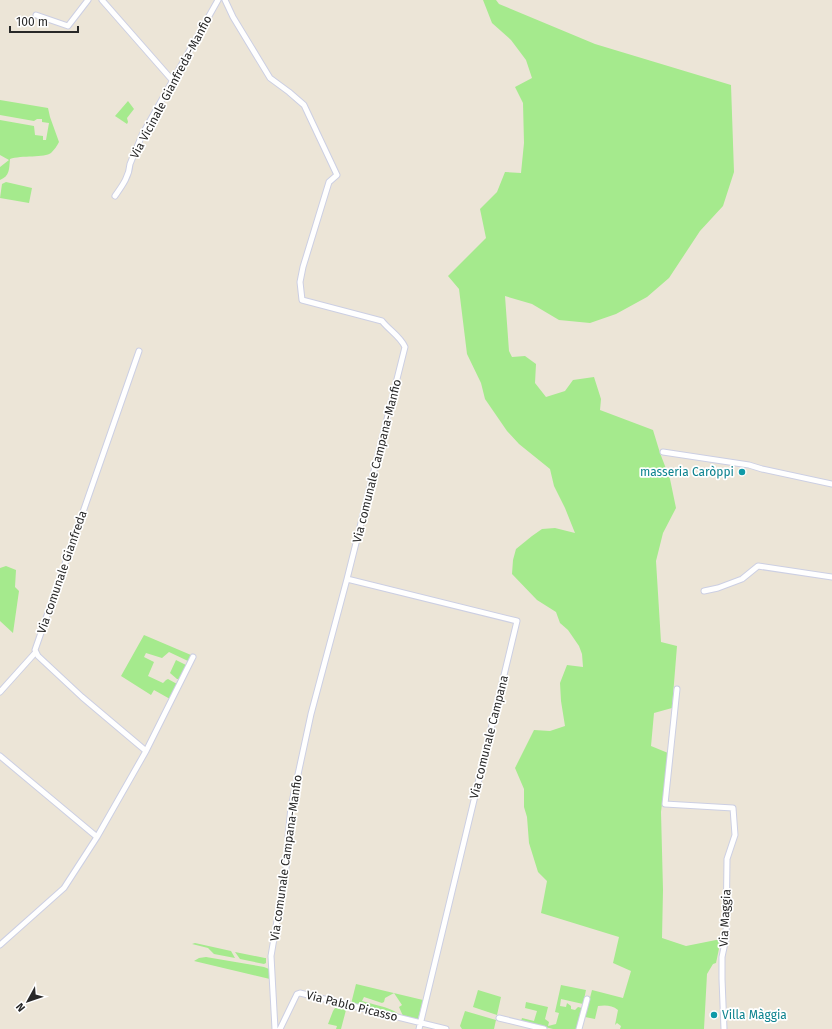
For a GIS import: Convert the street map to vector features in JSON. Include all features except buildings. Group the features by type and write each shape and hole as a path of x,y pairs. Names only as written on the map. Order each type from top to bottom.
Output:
{"street":[{"path":"36,15 68,26 88,0"},
{"path":"102,0 172,81"},
{"name":"Via Vicinale Gianfreda-Manfio","path":"116,196 125,182 130,164 142,135 218,0"},
{"name":"Via comunale Campana-Manfio","path":"225,0 233,17 270,78 304,105 338,175 329,182 303,267 300,282 302,300 382,321 402,340 406,347 347,579 310,714 291,807 288,836 290,844 271,956 275,1029"},
{"name":"Via comunale Gianfreda","path":"36,653 35,650 64,563 139,351"},
{"path":"663,452 748,465 832,484"},
{"path":"704,591 718,588 742,579 758,566 832,577"},
{"name":"Via comunale Campana","path":"347,579 517,621 420,1023"},
{"path":"0,692 36,653 82,697 146,751"},
{"path":"0,945 64,888 97,837 146,751 193,657"},
{"name":"Via Maggia","path":"676,689 665,804 733,808 735,835 727,859 726,938 722,957 724,1029"},
{"path":"0,756 97,837"},
{"name":"Via Pablo Picasso","path":"280,1029 297,994 300,993 446,1029"},
{"path":"579,1029 587,999"},
{"path":"498,1018 544,1029"},
{"path":"419,1029 420,1023"}],"green space":[{"path":"483,0 496,0 499,4 595,44 731,85 734,172 723,206 700,231 669,278 647,297 616,314 590,323 559,320 532,304 505,296 509,351 512,357 525,356 536,364 535,383 546,397 565,391 573,380 594,377 601,399 600,410 653,430 670,479 676,508 663,533 656,561 661,642 677,646 672,708 654,713 651,746 668,753 661,812 663,890 662,938 686,946 721,939 716,963 713,964 707,974 704,1029 620,1029 621,1026 617,1023 615,1025 618,1010 608,1006 598,1006 595,1019 585,1017 592,990 623,998 631,971 613,963 619,937 541,913 547,881 538,872 529,843 527,817 524,807 524,789 515,768 534,730 550,731 565,726 560,683 567,665 583,667 582,654 579,646 568,630 560,623 556,612 537,600 512,574 513,560 516,549 542,529 555,528 575,533 554,486 550,469 519,444 507,431 485,399 481,383 467,354 459,289 448,276 486,238 480,209 497,192 505,172 521,173 524,143 523,103 515,87 532,78 526,60 511,40 492,23"},
{"path":"0,100 48,108 59,142 53,151 48,155 10,159 7,174 0,180 0,167 9,160 0,155 0,120 34,126 35,135 43,136 43,140 46,140 49,123 42,122 42,119 37,119 34,121 0,115"},
{"path":"128,101 134,109 127,118 127,124 115,116"},
{"path":"6,182 32,188 29,203 0,198 2,184"},
{"path":"6,566 16,570 15,587 19,591 13,633 0,621 0,568"},
{"path":"144,635 191,655 188,661 169,652 162,658 146,653 144,657 154,662 148,676 163,683 168,679 177,684 170,699 154,690 151,695 121,676"},
{"path":"176,660 186,665 179,679 170,673"},
{"path":"195,943 231,951 235,958 214,954 208,948 192,944"},
{"path":"235,952 266,958 266,963 264,964 240,959"},
{"path":"206,957 264,967 269,969 270,979 194,961 199,958"},
{"path":"356,984 394,993 385,998 384,1002 382,1003 364,997 362,1001 387,1008 399,1015 351,1004"},
{"path":"561,985 586,990 583,1004 561,999 560,1006 566,1007 567,1003 571,1006 571,1009 575,1010 578,1007 582,1008 577,1029 553,1029 521,1021 522,1018 534,1021 537,1011 525,1008 526,1002 548,1007 545,1019 549,1022 548,1026 556,1024 559,1013 555,1012"},
{"path":"478,990 501,997 497,1015 473,1007"},
{"path":"394,993 423,1000 418,1019 403,1016 399,1007 402,1005"},
{"path":"335,1008 346,1010 341,1029 336,1029 337,1026 328,1024"},
{"path":"465,1011 496,1020 494,1029 462,1029 460,1026"}],"place":[{"name":"masseria Caròppi","path":"742,472"},
{"name":"Villa Màggia","path":"714,1015"}]}
